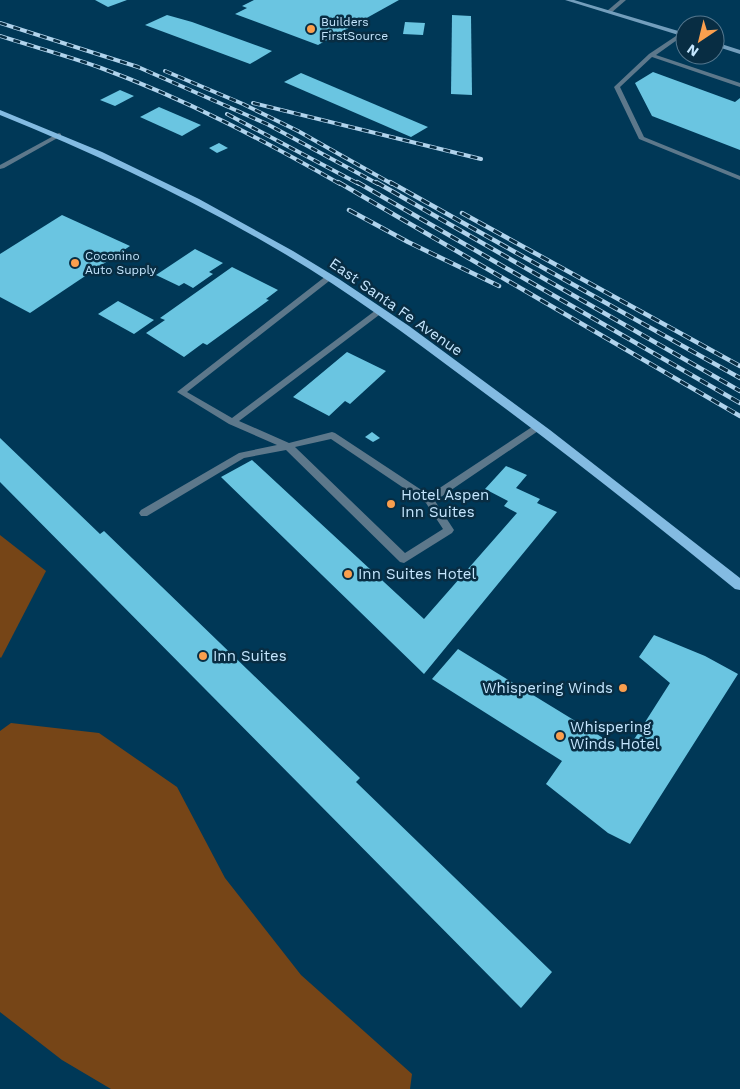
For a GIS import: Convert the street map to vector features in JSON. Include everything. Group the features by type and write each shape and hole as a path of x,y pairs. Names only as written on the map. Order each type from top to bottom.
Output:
{"main road":[{"path":"568,0 675,31"},
{"path":"725,47 740,52"},
{"name":"East Santa Fe Avenue","path":"0,112 59,135 112,159 210,208 380,310 634,499 740,585"}],"lane":[{"path":"608,12 623,0"},
{"path":"675,40 651,55 617,87 641,138 740,178"},
{"path":"651,55 740,85"},
{"path":"0,166 2,168 59,135"},
{"path":"144,512 242,456 288,446 332,435 429,500 449,530 404,559 288,446 232,422 181,392 329,278"},
{"path":"232,422 380,310"},
{"path":"429,500 538,427"}],"shaded area":[{"path":"0,535 46,571 1,658 0,657"},
{"path":"11,723 99,733 177,787 225,878 301,975 412,1074 410,1089 111,1089 62,1060 0,1012 0,731"}],"building":[{"path":"95,0 127,0 108,7"},
{"name":"Builders FirstSource","path":"254,0 399,0 318,45 235,14 247,8 242,6"},
{"path":"167,15 272,51 250,64 145,25"},
{"path":"452,15 471,16 472,95 451,94"},
{"path":"405,22 425,23 423,35 403,34"},
{"path":"653,72 735,102 740,98 740,150 652,116 635,83"},
{"path":"301,73 428,127 411,137 284,82"},
{"path":"120,90 134,96 115,106 100,100"},
{"path":"159,107 201,125 182,136 140,117"},
{"path":"219,143 228,148 217,153 209,148"},
{"path":"62,215 130,246 30,313 0,297 0,254"},
{"path":"195,249 223,263 209,272 213,274 193,288 184,283 179,286 156,275"},
{"path":"232,267 278,290 266,299 269,300 207,345 203,343 184,357 146,333 165,320 160,318"},
{"path":"118,301 154,320 134,334 98,314"},
{"path":"347,352 386,371 350,404 345,401 329,416 293,397"},
{"path":"372,432 380,438 373,442 365,437"},
{"name":"Inn Suites","path":"0,438 100,534 104,531 360,778 356,782 552,972 521,1008 0,482"},
{"name":"Inn Suites Hotel","path":"252,460 424,619 517,513 504,506 508,501 485,489 506,466 527,475 516,488 540,499 537,503 557,512 424,674 221,477"},
{"name":"Whispering Winds Hotel","path":"654,635 705,656 738,674 630,844 608,833 546,784 562,761 432,679 458,649 626,752 670,683 639,657"}],"railway":[{"path":"0,23 138,67 267,124 378,184"},
{"path":"0,36 89,64 163,93 253,136 340,184"},
{"path":"165,71 243,104 298,131 392,184"},
{"path":"253,103 481,159"},
{"path":"227,114 359,184"},
{"path":"338,182 740,416"},
{"path":"357,182 740,403"},
{"path":"376,182 740,391"},
{"path":"390,182 740,378"},
{"path":"349,210 408,242 499,286"},
{"path":"462,213 740,366"}],"place":[{"name":"Builders FirstSource","path":"311,29"},
{"name":"Coconino Auto Supply","path":"75,263"},
{"name":"Hotel Aspen Inn Suites","path":"391,504"},
{"name":"Inn Suites Hotel","path":"348,574"},
{"name":"Inn Suites","path":"203,656"},
{"name":"Whispering Winds","path":"623,688"},
{"name":"Whispering Winds Hotel","path":"560,736"}]}
